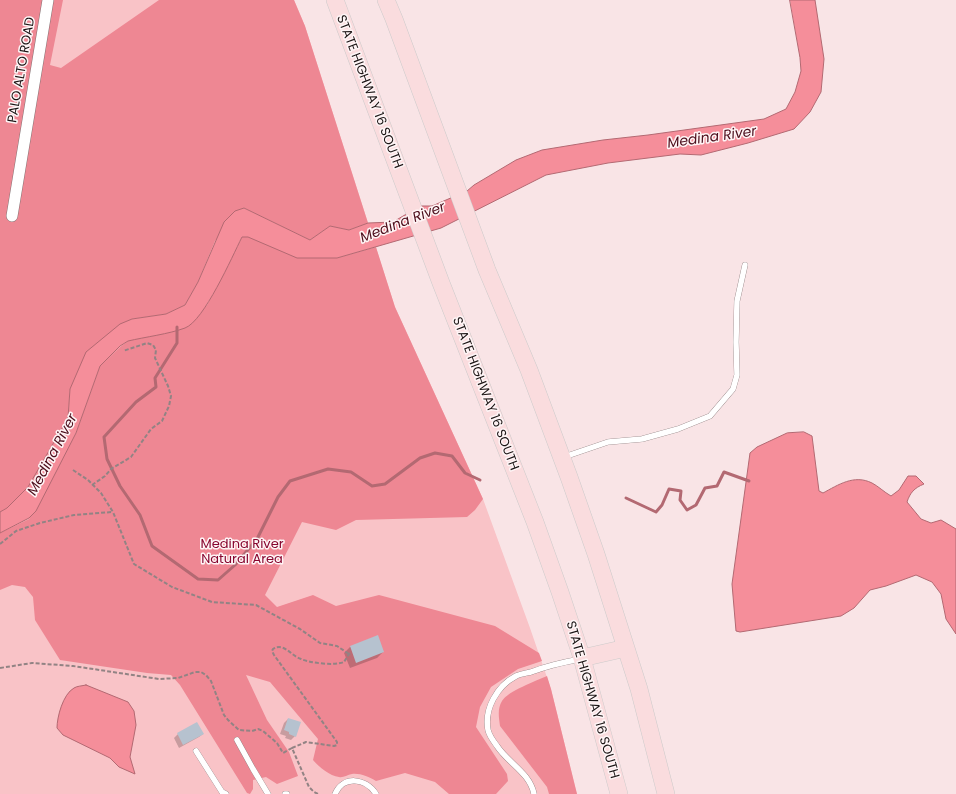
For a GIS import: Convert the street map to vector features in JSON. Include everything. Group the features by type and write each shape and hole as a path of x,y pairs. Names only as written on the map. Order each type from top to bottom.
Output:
{"main road":[{"name":"STATE HIGHWAY 16 SOUTH","path":"335,0 441,283 535,522 582,658 619,794"},
{"path":"386,0 487,270 562,458 596,554 639,689 666,794"},
{"path":"582,658 626,648"}],"street":[{"name":"PALO ALTO ROAD","path":"12,216 48,0"}],"lane":[{"path":"562,458 608,442 642,439 678,429 710,416 733,389 737,375 737,301 745,265"},
{"path":"534,794 533,789 526,777 497,747 488,730 488,714 492,700 501,687 516,676 557,663 582,658"},
{"path":"237,740 268,794"},
{"path":"196,751 222,792 226,794"},
{"path":"335,794 342,785 350,781 358,780 366,783 376,794"}],"path":[{"path":"92,485 105,476 111,469 131,457 151,429 162,421 169,406 171,396 156,358 156,350 153,345 147,343 123,350"},
{"path":"0,668 32,663 72,666 160,680 201,672 206,675 211,682 224,715 239,730 245,731 258,729 264,731 277,743 283,753 306,742 334,746 337,745 337,742 272,651 278,646 285,648 301,659 335,664 344,662 351,653 337,646 320,643 300,629 256,605 212,602 172,587 134,564 112,512 101,493 73,470"},
{"path":"0,544 16,531 40,523 74,515 112,512"},
{"path":"292,748 309,787 318,794"}],"green space":[{"name":"Medina River Natural Area","path":"0,0 294,0 305,26 395,307 483,499 530,628 551,689 577,794 0,794"},
{"path":"0,0 63,0 50,65 61,68 159,0 294,0 305,26 368,223 349,230 330,226 310,240 244,208 215,241 198,282 185,305 166,314 132,319 70,389 68,418 28,487 7,508 0,512"},
{"path":"242,237 248,237 337,258 376,247 395,307 483,499 475,510 467,517 356,520 336,530 302,522 265,595 277,607 313,595 336,606 379,595 495,626 539,653 542,661 518,669 491,687 480,707 476,727 507,774 508,781 496,794 449,794 435,782 405,773 376,781 358,774 352,774 344,777 332,775 321,768 313,760 318,739 270,682 246,675 267,720 289,752 298,776 277,784 266,777 253,780 253,789 250,794 247,793 180,685 171,675 147,673 60,660 35,620 33,597 25,587 12,585 0,590 0,533 29,519 76,433 100,366 128,341 207,305"},
{"path":"547,676 577,794 549,794 547,787 500,726 499,707 505,697"}],"water":[{"name":"Medina River","path":"790,0 815,0 824,59 821,92 810,112 794,129 701,155 680,154 608,163 546,175 441,228 337,258 297,258 248,237 242,237 225,273 209,301 201,314 192,323 179,330 128,341 120,346 100,366 76,433 36,511 29,518 0,533 0,512 7,508 28,487 68,418 70,389 86,352 120,324 132,319 166,314 185,305 198,282 224,222 235,211 244,208 310,240 330,226 349,230 368,223 393,222 420,206 432,206 467,191 474,185 516,160 542,150 603,140 764,119 786,109 795,92 801,71"},
{"path":"804,432 812,436 819,491 823,493 840,484 853,480 872,483 891,496 899,490 908,476 916,476 924,484 913,491 907,502 921,519 931,523 941,520 956,529 956,634 946,619 941,594 932,582 916,575 870,590 854,608 841,616 740,632 736,631 732,584 750,453 757,447 787,433"},
{"path":"86,685 128,702 134,711 136,725 130,757 135,774 119,767 110,758 63,735 57,728 59,712 67,695 75,687"}],"building":[{"path":"378,635 384,652 356,663 350,646"},
{"path":"288,718 301,722 296,737 284,730"},
{"path":"197,722 204,734 183,745 177,733"}],"waterway":[{"path":"177,327 177,343 155,378 156,387 136,402 104,437 107,459 120,486 140,515 152,546 198,579 218,580 235,565 257,539 278,497 290,481 328,469 351,472 372,486 385,484 420,458 435,453 452,456 465,473 480,480"},
{"path":"626,498 656,512 662,505 669,489 681,491 680,500 687,510 696,505 705,488 717,486 724,472 749,481"}]}
